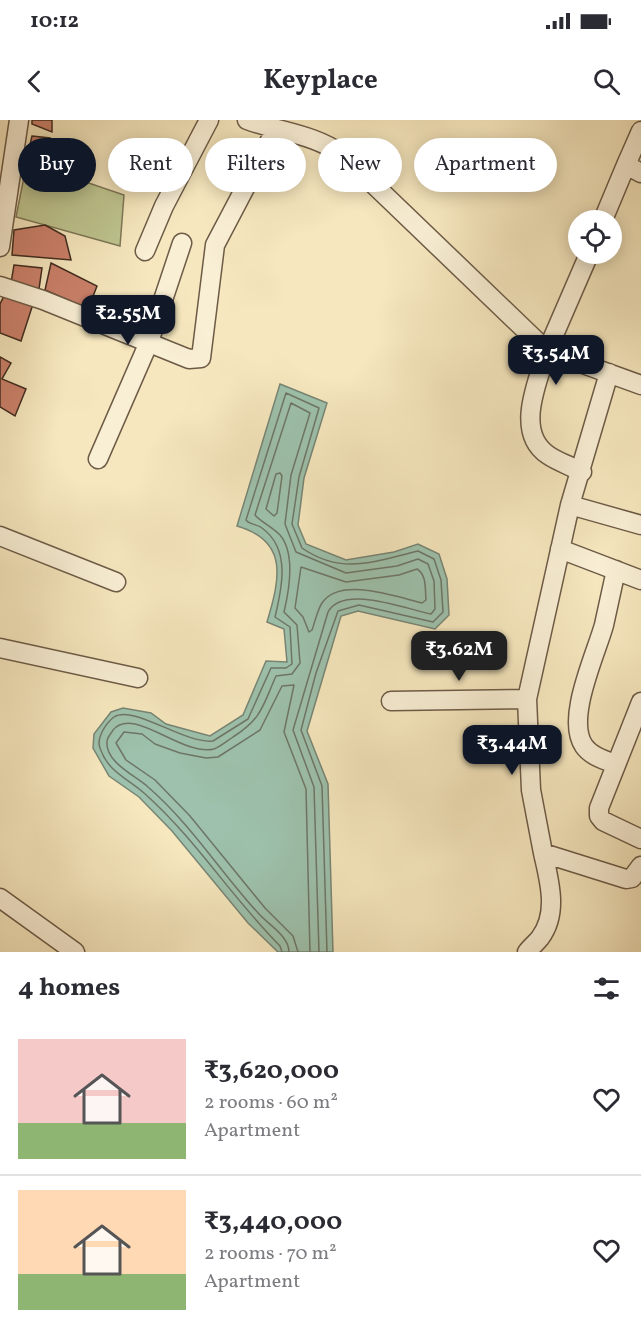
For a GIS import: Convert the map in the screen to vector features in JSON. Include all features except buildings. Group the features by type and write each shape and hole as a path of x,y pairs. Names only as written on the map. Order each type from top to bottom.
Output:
{"street":[{"path":"0,247 4,175 19,120"},
{"path":"145,251 164,206 209,120"},
{"path":"247,120 309,137 329,145 368,176 547,351 641,385"},
{"path":"0,286 43,300 189,359 201,358 215,244 276,129"},
{"path":"609,210 634,169 641,131"},
{"path":"98,459 149,342 182,243"},
{"path":"582,472 548,455 532,434 530,421 533,401 547,351 585,264"},
{"path":"527,952 541,937 550,917 550,891 531,790 527,699 570,505 582,472 609,373"},
{"path":"570,505 641,525"},
{"path":"0,536 116,582"},
{"path":"560,549 641,579"},
{"path":"615,764 592,754 583,745 578,731 580,704 616,570"},
{"path":"0,648 138,678"},
{"path":"391,701 527,699"},
{"path":"641,702 600,801 599,816 611,826 641,839"},
{"path":"543,852 626,879 632,878 641,866"},
{"path":"0,898 75,952"}],"shaded area":[{"path":"96,185 108,190 108,192 124,195 120,246 16,217 21,192 96,192"}],"water":[{"path":"280,384 327,403 304,478 298,525 306,544 346,560 394,552 418,544 439,554 447,579 449,615 435,629 358,611 341,616 307,731 328,784 333,952 278,952 248,923 172,831 139,797 109,776 93,748 94,734 111,712 123,708 151,713 166,724 210,736 243,715 266,661 287,662 284,629 267,622 277,577 273,552 265,541 254,533 237,526"}]}
